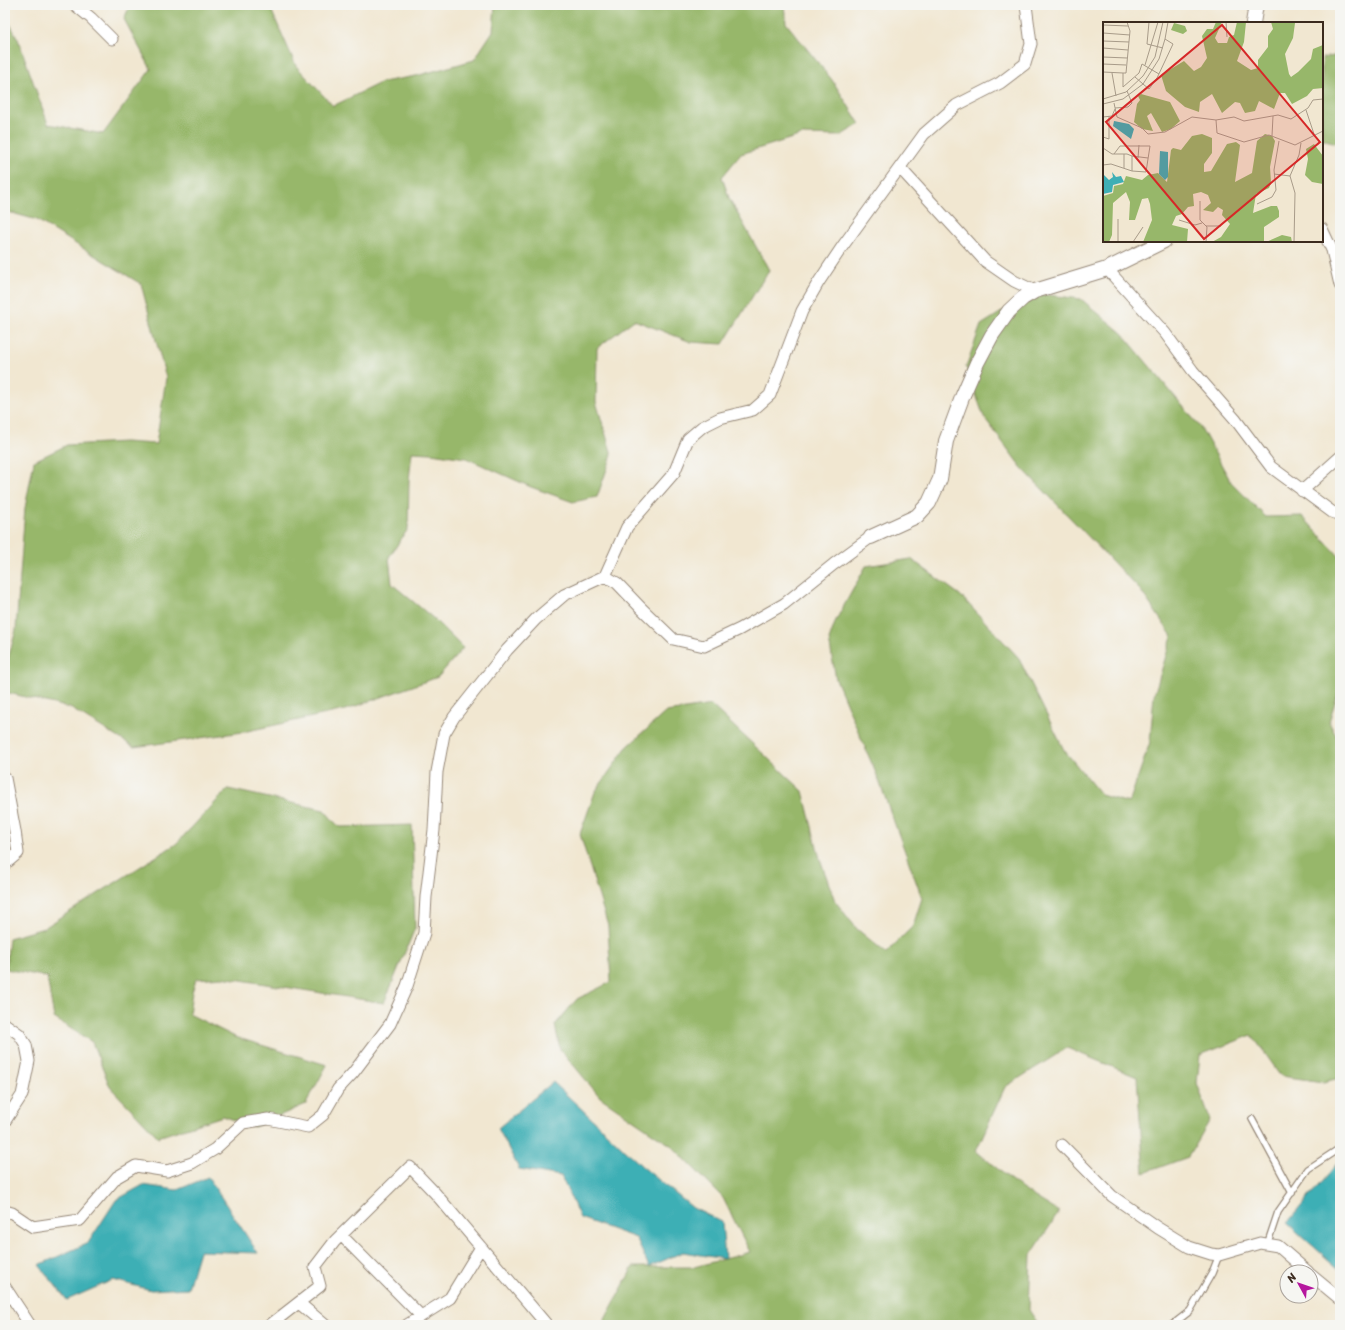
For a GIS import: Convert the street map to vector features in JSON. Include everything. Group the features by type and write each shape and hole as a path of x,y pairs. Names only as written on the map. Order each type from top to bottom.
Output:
{"street":[{"path":"74,5 91,18 112,39"},
{"path":"5,1211 12,1213 33,1227 80,1220 118,1177 136,1166 167,1171 192,1163 215,1149 243,1123 268,1119 308,1127 323,1115 338,1090 353,1073 390,1024 407,986 422,941 434,830 437,772 444,734 454,717 502,656 536,619 564,595 605,576 627,527 674,473 688,439 702,427 720,418 753,410 770,395 802,311 818,283 842,247 924,134 957,105 1000,83 1025,64 1031,44 1026,5"},
{"path":"1253,22 1256,5"},
{"path":"900,168 985,261 1014,281 1035,291"},
{"path":"1323,231 1332,250 1340,285"},
{"path":"605,576 617,583 673,639 704,646 740,629 784,604 871,537 917,516 929,503 940,479 946,441 977,363 992,335 1008,311 1023,298 1035,291 1107,269 1162,242"},
{"path":"1107,269 1165,333 1193,370 1235,419 1271,468 1332,512 1340,515"},
{"path":"1302,491 1340,457"},
{"path":"5,778 18,853 5,864"},
{"path":"5,1024 19,1034 26,1045 29,1061 22,1095 5,1121"},
{"path":"1062,1145 1112,1196 1158,1228 1189,1247 1219,1255 1260,1244 1278,1246 1299,1264"},
{"path":"270,1325 320,1286 316,1267 335,1241 410,1167 435,1193 547,1325"},
{"path":"341,1235 422,1316"},
{"path":"407,1325 450,1298 481,1247"},
{"path":"1319,1281 1340,1299"},
{"path":"5,1287 30,1325"},
{"path":"299,1303 325,1325"}],"lane":[{"path":"1252,1119 1292,1193"},
{"path":"1268,1245 1278,1212 1308,1169 1340,1148"},
{"path":"1172,1325 1190,1311 1212,1273 1219,1255"}],"green space":[{"path":"130,5 269,5 296,66 333,106 382,82 416,76 474,60 493,31 495,5 784,5 786,23 832,80 860,124 840,136 802,135 741,154 722,177 729,198 769,270 723,344 691,342 634,320 597,348 596,402 612,455 597,497 573,502 531,487 466,458 412,452 409,480 408,529 389,557 392,584 433,618 463,648 438,677 345,710 243,732 134,747 70,708 5,692 5,670 16,630 25,508 34,461 67,445 124,442 156,444 166,378 141,284 37,220 5,211 5,15 18,39 48,124 103,134 151,69 124,19"},
{"path":"1340,55 1340,146 1336,143 1323,139 1323,58"},
{"path":"1032,293 1081,299 1122,333 1201,428 1231,482 1266,517 1302,516 1340,557 1340,686 1329,722 1340,743 1340,1078 1323,1082 1281,1076 1252,1035 1200,1055 1197,1083 1210,1120 1188,1157 1144,1173 1137,1077 1067,1048 1005,1087 976,1151 1022,1189 1059,1212 1031,1255 1029,1310 1039,1325 602,1325 633,1267 694,1267 750,1252 723,1198 672,1146 600,1097 560,1049 555,1025 577,999 611,982 608,926 580,834 595,792 626,748 666,712 711,705 803,791 820,859 835,901 857,929 886,953 913,926 922,898 878,778 836,679 829,640 836,620 866,566 911,559 960,595 1018,657 1064,750 1101,795 1129,803 1150,742 1154,695 1172,636 1141,591 1021,467 984,417 966,367 981,325"},
{"path":"228,789 324,810 339,827 412,825 415,928 384,1003 222,977 196,979 192,992 189,1014 235,1037 327,1065 306,1104 254,1127 223,1116 158,1137 110,1087 92,1042 54,1018 47,977 6,969 9,938 44,928 176,844"}],"water":[{"path":"553,1082 643,1167 693,1208 722,1222 725,1259 683,1252 649,1267 636,1238 580,1218 561,1176 519,1169 498,1128"},
{"path":"1340,1160 1340,1270 1287,1223"},
{"path":"208,1177 258,1253 199,1251 188,1288 151,1290 113,1280 67,1300 39,1265 88,1243 116,1200 143,1185 177,1190"}]}
